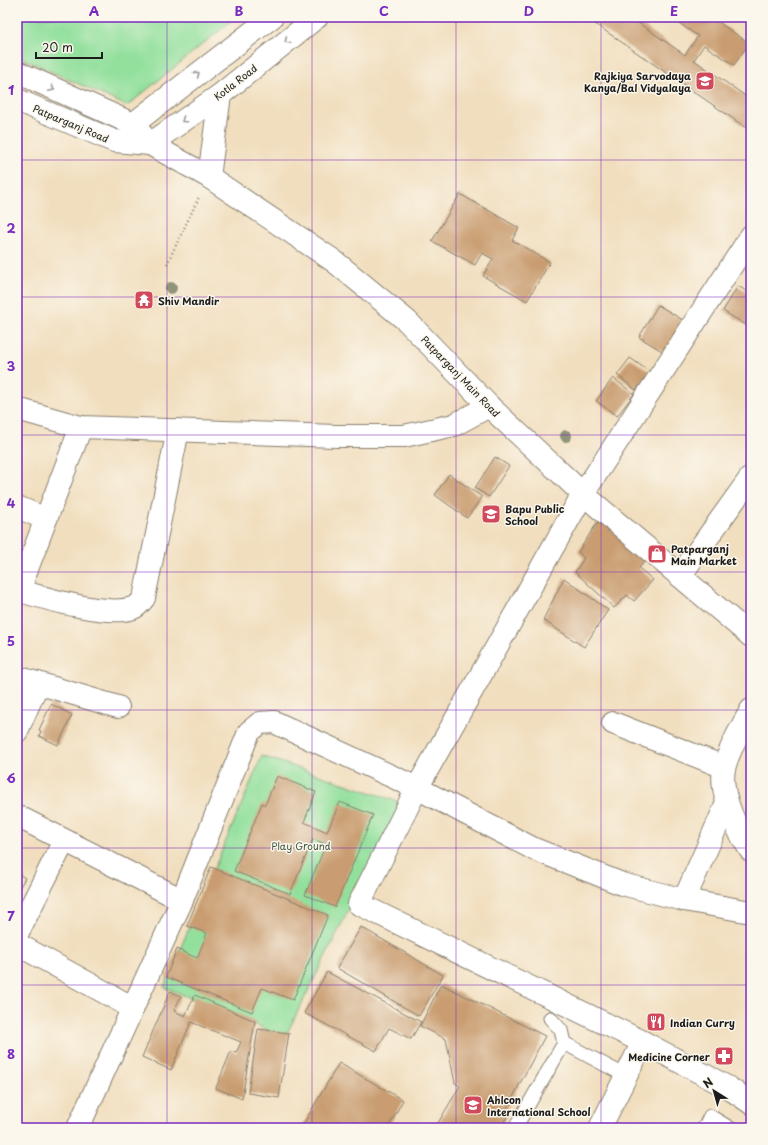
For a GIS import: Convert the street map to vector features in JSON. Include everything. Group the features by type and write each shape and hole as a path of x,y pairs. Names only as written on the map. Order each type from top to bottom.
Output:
{"street":[{"path":"133,124 272,17"},
{"name":"Kotla Road","path":"150,144 220,95 317,17"},
{"path":"17,72 133,124 150,144"},
{"path":"209,176 220,95"},
{"name":"Patparganj Road","path":"17,100 114,141 150,144"},
{"name":"Patparganj Main Road","path":"150,144 209,176 334,261 407,321 489,406 583,494 751,636"},
{"path":"751,236 583,494 417,788 359,904 643,1042 729,1088 751,1103"},
{"path":"17,409 81,427 336,436 404,436 454,425 489,406"},
{"path":"81,427 18,590 63,603 118,612 135,608 144,598 178,430"},
{"path":"680,576 751,477"},
{"path":"17,506 46,519"},
{"path":"17,677 118,707"},
{"path":"17,731 38,684"},
{"path":"751,710 733,742 724,767 727,802 743,840 751,851"},
{"path":"78,1128 182,900 249,732 260,723 274,722 417,788 534,849 622,884 684,900 751,912"},
{"path":"613,723 724,767"},
{"path":"684,900 727,802"},
{"path":"17,816 182,900"},
{"path":"17,934 64,841"},
{"path":"17,944 133,1008"},
{"path":"600,1128 643,1042"}],"lane":[{"path":"515,1128 564,1043 561,1030 550,1018"},
{"path":"564,1043 626,1076"},
{"path":"704,1128 710,1116 730,1128"}],"path":[{"path":"167,264 209,176"}],"green space":[{"path":"17,17 236,17 127,106 17,56"},
{"name":"Play Ground","path":"262,756 402,803 285,1037 164,987"}],"building":[{"path":"585,17 630,17 685,55 698,36 670,17 711,17 749,43 734,65 704,45 694,60 751,100 751,131"},
{"path":"460,194 519,228 512,240 550,262 527,301 483,276 493,259 482,253 475,265 432,241"},
{"path":"738,286 751,294 751,328 723,311"},
{"path":"658,305 691,325 672,357 639,337"},
{"path":"630,358 650,372 636,390 617,375"},
{"path":"613,378 634,394 617,416 596,401"},
{"path":"495,457 509,466 489,497 475,488"},
{"path":"449,474 482,497 467,518 435,495"},
{"path":"603,514 649,556 639,568 653,580 634,601 627,595 614,608 575,572 584,558 578,552"},
{"path":"564,578 608,610 584,647 543,620"},
{"path":"17,690 22,693 17,702"},
{"path":"51,704 72,715 58,745 39,736 41,731 39,730"},
{"path":"277,776 316,792 304,822 327,832 340,802 373,815 335,907 305,895 326,844 313,839 290,894 234,871 262,803 265,805"},
{"path":"211,867 328,915 293,1000 262,988 252,1012 166,977 177,949 197,958 207,933 187,926"},
{"path":"17,873 25,878 17,892"},
{"path":"361,927 443,975 419,1016 337,968"},
{"path":"327,972 421,1022 411,1039 389,1028 376,1051 304,1013"},
{"path":"441,984 545,1036 504,1114 508,1115 500,1128 435,1128 460,1086 455,1083 446,1039 420,1026"},
{"path":"170,991 181,996 174,1011 185,1016 195,995 255,1021 242,1099 216,1088 231,1051 236,1053 241,1042 191,1022 171,1070 142,1057"},
{"path":"258,1029 289,1033 279,1098 248,1093"},
{"path":"339,1063 403,1100 388,1128 301,1128"}],"place":[{"name":"Rajkiya Sarvodaya Kanya/Bal Vidyalaya","path":"705,81"},
{"name":"Shiv Mandir","path":"144,300"},
{"name":"Bapu Public School","path":"491,514"},
{"name":"Patparganj Main Market","path":"657,554"},
{"name":"Indian Curry","path":"656,1022"},
{"name":"Medicine Corner","path":"724,1056"},
{"name":"Ahlcon International School","path":"473,1105"}]}
